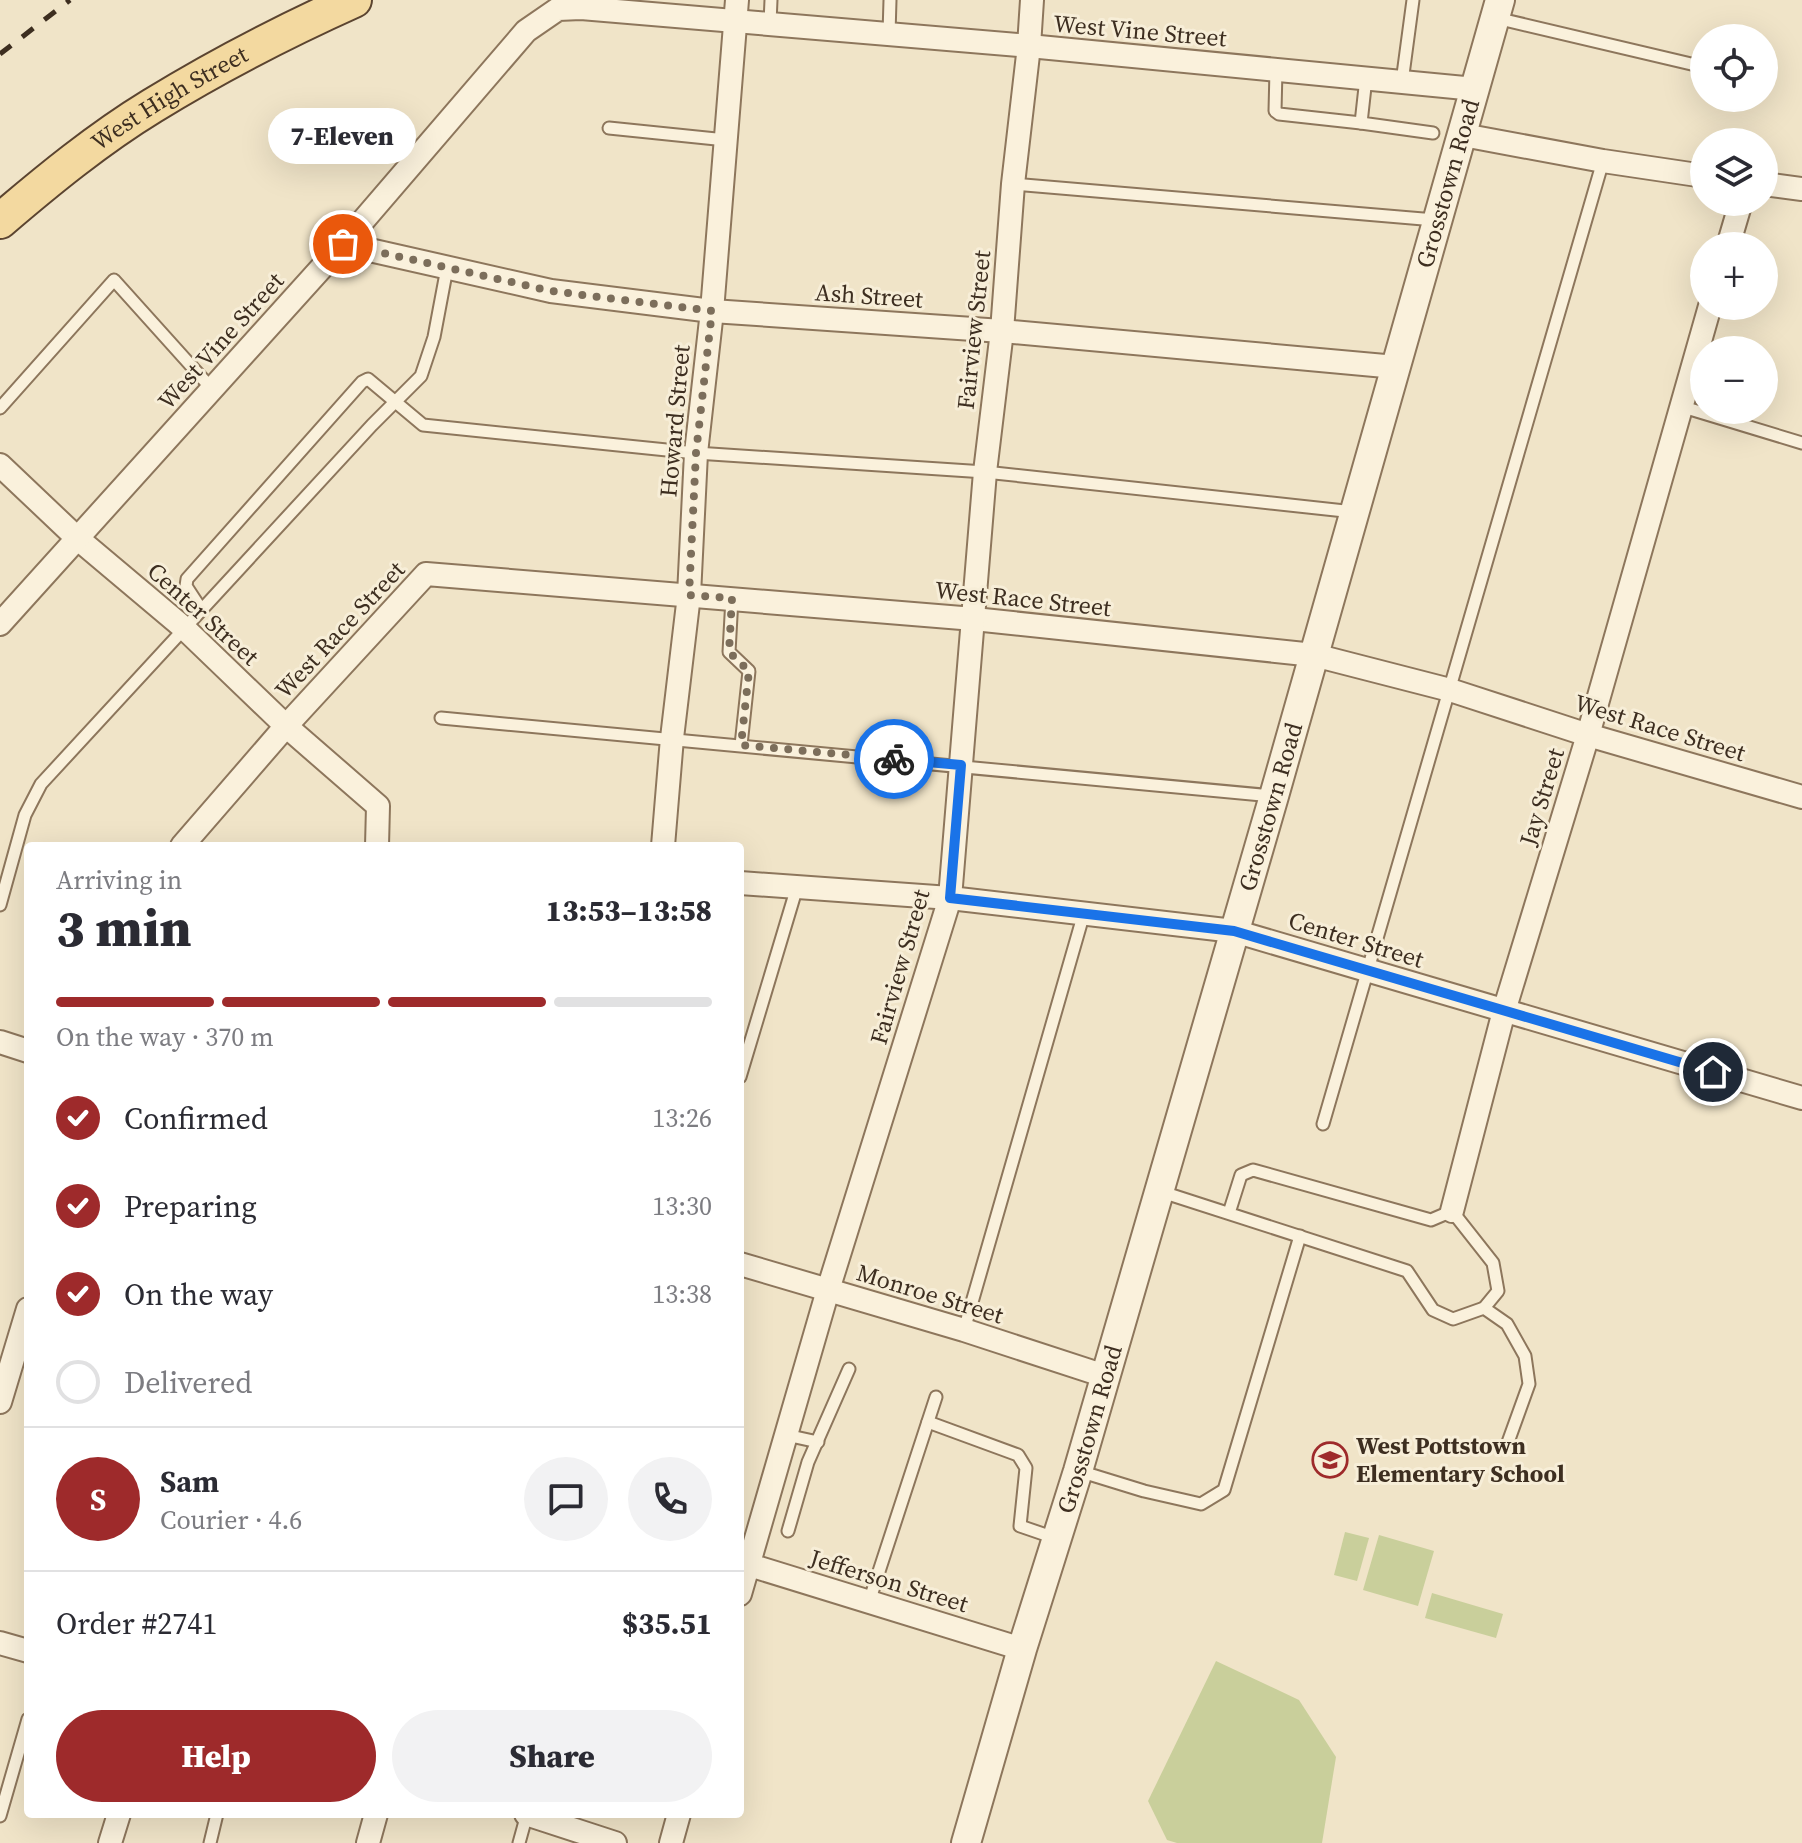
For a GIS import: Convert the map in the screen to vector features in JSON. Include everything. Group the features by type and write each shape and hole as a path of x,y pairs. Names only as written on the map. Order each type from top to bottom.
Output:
{"main road":[{"name":"West High Street","path":"0,221 53,176 151,106 292,28 354,0"}],"street":[{"name":"Fairview Street","path":"744,1563 950,898 985,472 1002,331 1032,0"},
{"name":"West Vine Street","path":"0,624 343,244 526,31 558,9 737,10 770,23 1475,89"},
{"name":"Grosstown Road","path":"966,1843 1078,1471 1274,796 1498,9"},
{"name":"Howard Street","path":"663,842 689,595 696,453 712,311 737,10"},
{"path":"1463,135 1690,174"},
{"path":"1778,186 1802,189"},
{"name":"Ash Street","path":"343,244 551,291 712,311 1002,331 1396,367"},
{"name":"Jay Street","path":"1452,1211 1504,1011 1588,735 1706,320"},
{"name":"Center Street","path":"0,465 77,538 184,628 286,726 378,806 377,842"},
{"name":"West Race Street","path":"286,726 426,574 974,619 1314,655 1450,690 1588,735 1802,797"},
{"path":"185,842 286,726"},
{"name":"Center Street","path":"744,883 950,898 1234,931 1802,1098"},
{"path":"0,1042 24,1050"},
{"name":"Monroe Street","path":"744,1265 964,1330 1105,1376"},
{"path":"0,1402 24,1320"},
{"name":"Jefferson Street","path":"744,1563 1022,1649"},
{"path":"0,1643 24,1650"},
{"path":"110,1843 118,1818"},
{"path":"368,1843 375,1818"},
{"path":"538,1818 615,1843"},
{"path":"671,1843 678,1818"}],"lane":[{"path":"770,23 771,0"},
{"path":"889,34 890,0"},
{"path":"1402,82 1413,0"},
{"path":"1498,9 1690,63"},
{"path":"1276,70 1275,111 1279,114 1433,133"},
{"path":"1361,123 1366,78"},
{"path":"609,128 726,140"},
{"path":"1323,1124 1603,161"},
{"path":"1013,184 1438,221"},
{"path":"0,905 25,815 41,784 421,376 434,337 447,268"},
{"path":"0,408 114,280 212,389"},
{"path":"201,609 186,586 187,579 362,382 371,380 423,425 696,453 985,472 1355,513"},
{"path":"1680,406 1802,443"},
{"path":"732,598 729,652 749,671 741,745"},
{"path":"441,718 1274,796"},
{"path":"744,1064 797,887"},
{"path":"964,1330 1084,912"},
{"path":"1159,1191 1407,1271 1433,1310 1453,1319 1484,1308 1498,1291 1493,1263 1452,1211 1431,1220 1253,1170 1241,1175 1229,1213"},
{"path":"1078,1471 1201,1504 1224,1490 1300,1236"},
{"path":"1484,1308 1507,1324 1525,1356 1529,1384 1507,1445"},
{"path":"788,1531 808,1462 849,1369"},
{"path":"869,1602 936,1397"},
{"path":"928,1422 1018,1455 1026,1468 1020,1526 1057,1539"},
{"path":"786,1435 818,1442"},
{"path":"0,1816 24,1733"},
{"path":"210,1843 216,1818"},
{"path":"519,1843 525,1818"}],"green space":[{"path":"1345,1532 1369,1538 1357,1581 1334,1575"},
{"path":"1379,1535 1434,1551 1418,1606 1363,1590"},
{"path":"1432,1593 1503,1614 1496,1638 1425,1618"},
{"path":"1216,1661 1299,1700 1336,1757 1322,1843 1177,1843 1167,1840 1148,1801"}],"railway":[{"path":"0,54 70,0"}],"way so far":[{"path":"343,244 551,291 712,311 696,453 689,595 732,598 729,652 749,671 741,745 894,759"}],"place":[{"name":"7-Eleven","path":"343,244"},
{"name":"West Pottstown Elementary School","path":"1330,1460"}],"route":[{"path":"894,759 961,765 950,898 1234,931 1713,1072"}]}
